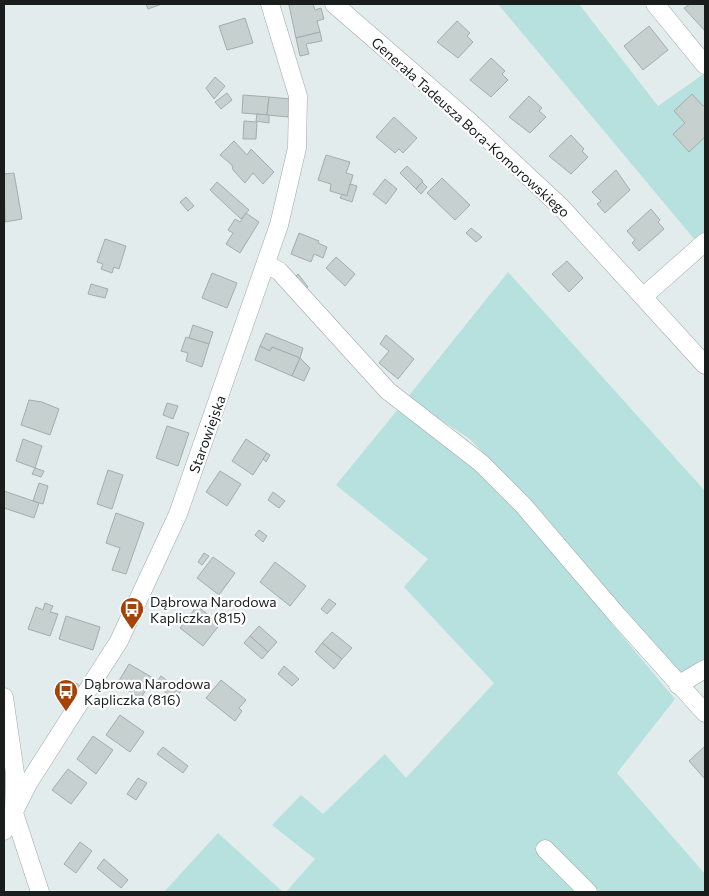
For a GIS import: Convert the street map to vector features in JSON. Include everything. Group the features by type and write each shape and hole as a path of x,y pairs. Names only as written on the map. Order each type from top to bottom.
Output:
{"street":[{"name":"Starowiejska","path":"4,831 29,782 119,641 178,514 279,225 298,148 298,96 270,4"},
{"name":"Generała Tadeusza Bora-Komorowskiego","path":"334,4 470,122 561,207 705,365"},
{"path":"655,4 705,65"},
{"path":"644,296 705,242"},
{"path":"266,264 279,271 388,391 460,446 523,505 678,685 705,713"},
{"path":"678,685 705,669"},
{"path":"4,697 15,773 14,813 40,892"},
{"path":"545,849 588,892"}],"shaded area":[{"path":"498,4 579,4 658,106 705,73 705,252"},
{"path":"508,272 705,491 705,661 686,685 543,516 470,439 407,398"},
{"path":"399,408 499,489 675,699 617,773 705,874 705,892 286,892 315,859 272,825 301,795 323,814 385,754 406,778 494,683 404,587 428,559 336,485"},
{"path":"218,833 283,892 164,892"}],"building":[{"path":"146,4 162,4 148,9"},
{"path":"313,4 315,10 321,8 324,19 317,21 320,32 296,38 289,5"},
{"path":"690,4 705,4 705,31 684,8"},
{"path":"245,18 253,43 227,50 219,26"},
{"path":"457,21 470,33 467,36 473,42 458,58 437,42"},
{"path":"649,26 668,50 643,70 624,46"},
{"path":"320,32 322,41 306,44 309,54 300,56 296,38"},
{"path":"491,58 505,71 502,74 508,80 491,97 470,80"},
{"path":"215,77 225,86 214,99 206,88"},
{"path":"227,93 232,100 221,109 215,102"},
{"path":"692,94 703,106 705,105 705,137 689,152 673,134 685,123 674,111"},
{"path":"243,95 269,97 267,115 242,113"},
{"path":"529,96 542,108 539,111 546,117 530,133 509,117"},
{"path":"269,97 290,99 288,117 267,115"},
{"path":"257,114 269,115 269,123 256,121"},
{"path":"394,117 417,138 403,153 399,149 395,153 376,137"},
{"path":"244,121 257,122 256,139 243,139"},
{"path":"571,135 584,149 582,151 588,157 571,174 549,156"},
{"path":"234,141 247,155 251,149 274,172 263,184 253,173 245,183 233,170 232,165 220,155"},
{"path":"326,155 350,162 346,173 353,175 347,196 330,191 331,184 318,180"},
{"path":"407,166 423,181 416,189 400,173"},
{"path":"616,170 630,190 605,213 597,204 601,201 592,192"},
{"path":"14,173 22,219 5,222 4,174"},
{"path":"442,178 470,205 455,220 427,193"},
{"path":"385,179 397,189 386,204 373,194"},
{"path":"217,182 249,210 241,219 210,190"},
{"path":"422,182 427,187 421,194 416,189"},
{"path":"350,184 357,186 352,202 340,198 342,194 347,196"},
{"path":"186,197 194,206 188,211 180,202"},
{"path":"651,209 660,220 658,222 664,229 639,251 632,243 635,240 627,231"},
{"path":"246,213 259,222 240,253 226,244 233,233 228,230 235,219 240,222"},
{"path":"471,228 482,237 476,242 466,233"},
{"path":"299,233 319,241 318,243 327,247 323,258 314,254 311,262 291,254"},
{"path":"105,239 126,246 119,269 114,267 112,273 101,269 103,264 97,262"},
{"path":"336,257 355,274 345,286 326,268"},
{"path":"567,261 583,278 569,292 552,274"},
{"path":"212,273 237,283 227,308 202,298"},
{"path":"298,274 308,287 303,291 293,279"},
{"path":"91,284 108,289 105,298 88,294"},
{"path":"193,325 213,332 209,344 189,338"},
{"path":"266,333 303,348 300,358 272,347 270,351 260,346"},
{"path":"386,335 414,359 398,379 379,363 389,351 380,344"},
{"path":"186,337 209,344 202,367 186,361 188,353 181,351"},
{"path":"260,346 270,351 272,347 300,358 292,376 255,360"},
{"path":"300,358 310,368 304,381 292,376"},
{"path":"29,400 42,402 59,409 50,435 21,425"},
{"path":"167,403 178,406 173,419 163,415"},
{"path":"167,426 189,433 178,466 156,458"},
{"path":"23,439 42,446 35,468 16,461"},
{"path":"246,439 267,453 253,475 232,461"},
{"path":"267,453 270,455 266,462 263,459"},
{"path":"35,468 44,471 41,477 32,474"},
{"path":"108,470 123,475 112,509 97,504"},
{"path":"220,471 241,484 227,506 206,492"},
{"path":"39,483 48,486 43,504 33,501"},
{"path":"4,491 39,503 34,518 4,508"},
{"path":"273,492 285,501 279,508 268,500"},
{"path":"116,513 144,523 126,574 112,570 120,548 106,543"},
{"path":"259,530 267,536 263,542 255,535"},
{"path":"204,553 209,556 202,565 198,562"},
{"path":"213,557 235,573 219,595 197,578"},
{"path":"275,562 306,586 290,606 260,582"},
{"path":"329,599 336,604 327,614 321,609"},
{"path":"45,603 53,606 50,612 58,614 50,636 28,629 36,607 43,610"},
{"path":"197,606 220,624 203,646 180,628"},
{"path":"66,616 100,627 93,650 59,639"},
{"path":"259,626 277,642 268,652 250,636"},
{"path":"332,632 352,648 342,659 322,643"},
{"path":"250,636 268,652 262,659 244,643"},
{"path":"322,643 342,659 334,669 315,652"},
{"path":"129,664 153,678 141,698 117,684"},
{"path":"284,666 299,679 292,686 278,674"},
{"path":"161,676 178,689 171,697 155,684"},
{"path":"221,680 246,700 239,708 242,711 235,721 206,698"},
{"path":"76,683 81,687 77,694 71,690"},
{"path":"178,689 181,691 175,698 172,696"},
{"path":"120,715 144,732 130,752 106,735"},
{"path":"93,736 113,750 96,774 77,759"},
{"path":"163,747 188,766 183,773 157,754"},
{"path":"704,747 705,749 705,779 689,761"},
{"path":"68,769 87,783 71,804 52,790"},
{"path":"138,778 147,783 136,800 127,794"},
{"path":"80,842 92,851 76,873 64,864"},
{"path":"104,859 128,880 121,888 97,868"}],"place":[{"name":"Dąbrowa Narodowa Kapliczka (815)","path":"132,630"},
{"name":"Dąbrowa Narodowa Kapliczka (816)","path":"66,712"}]}
